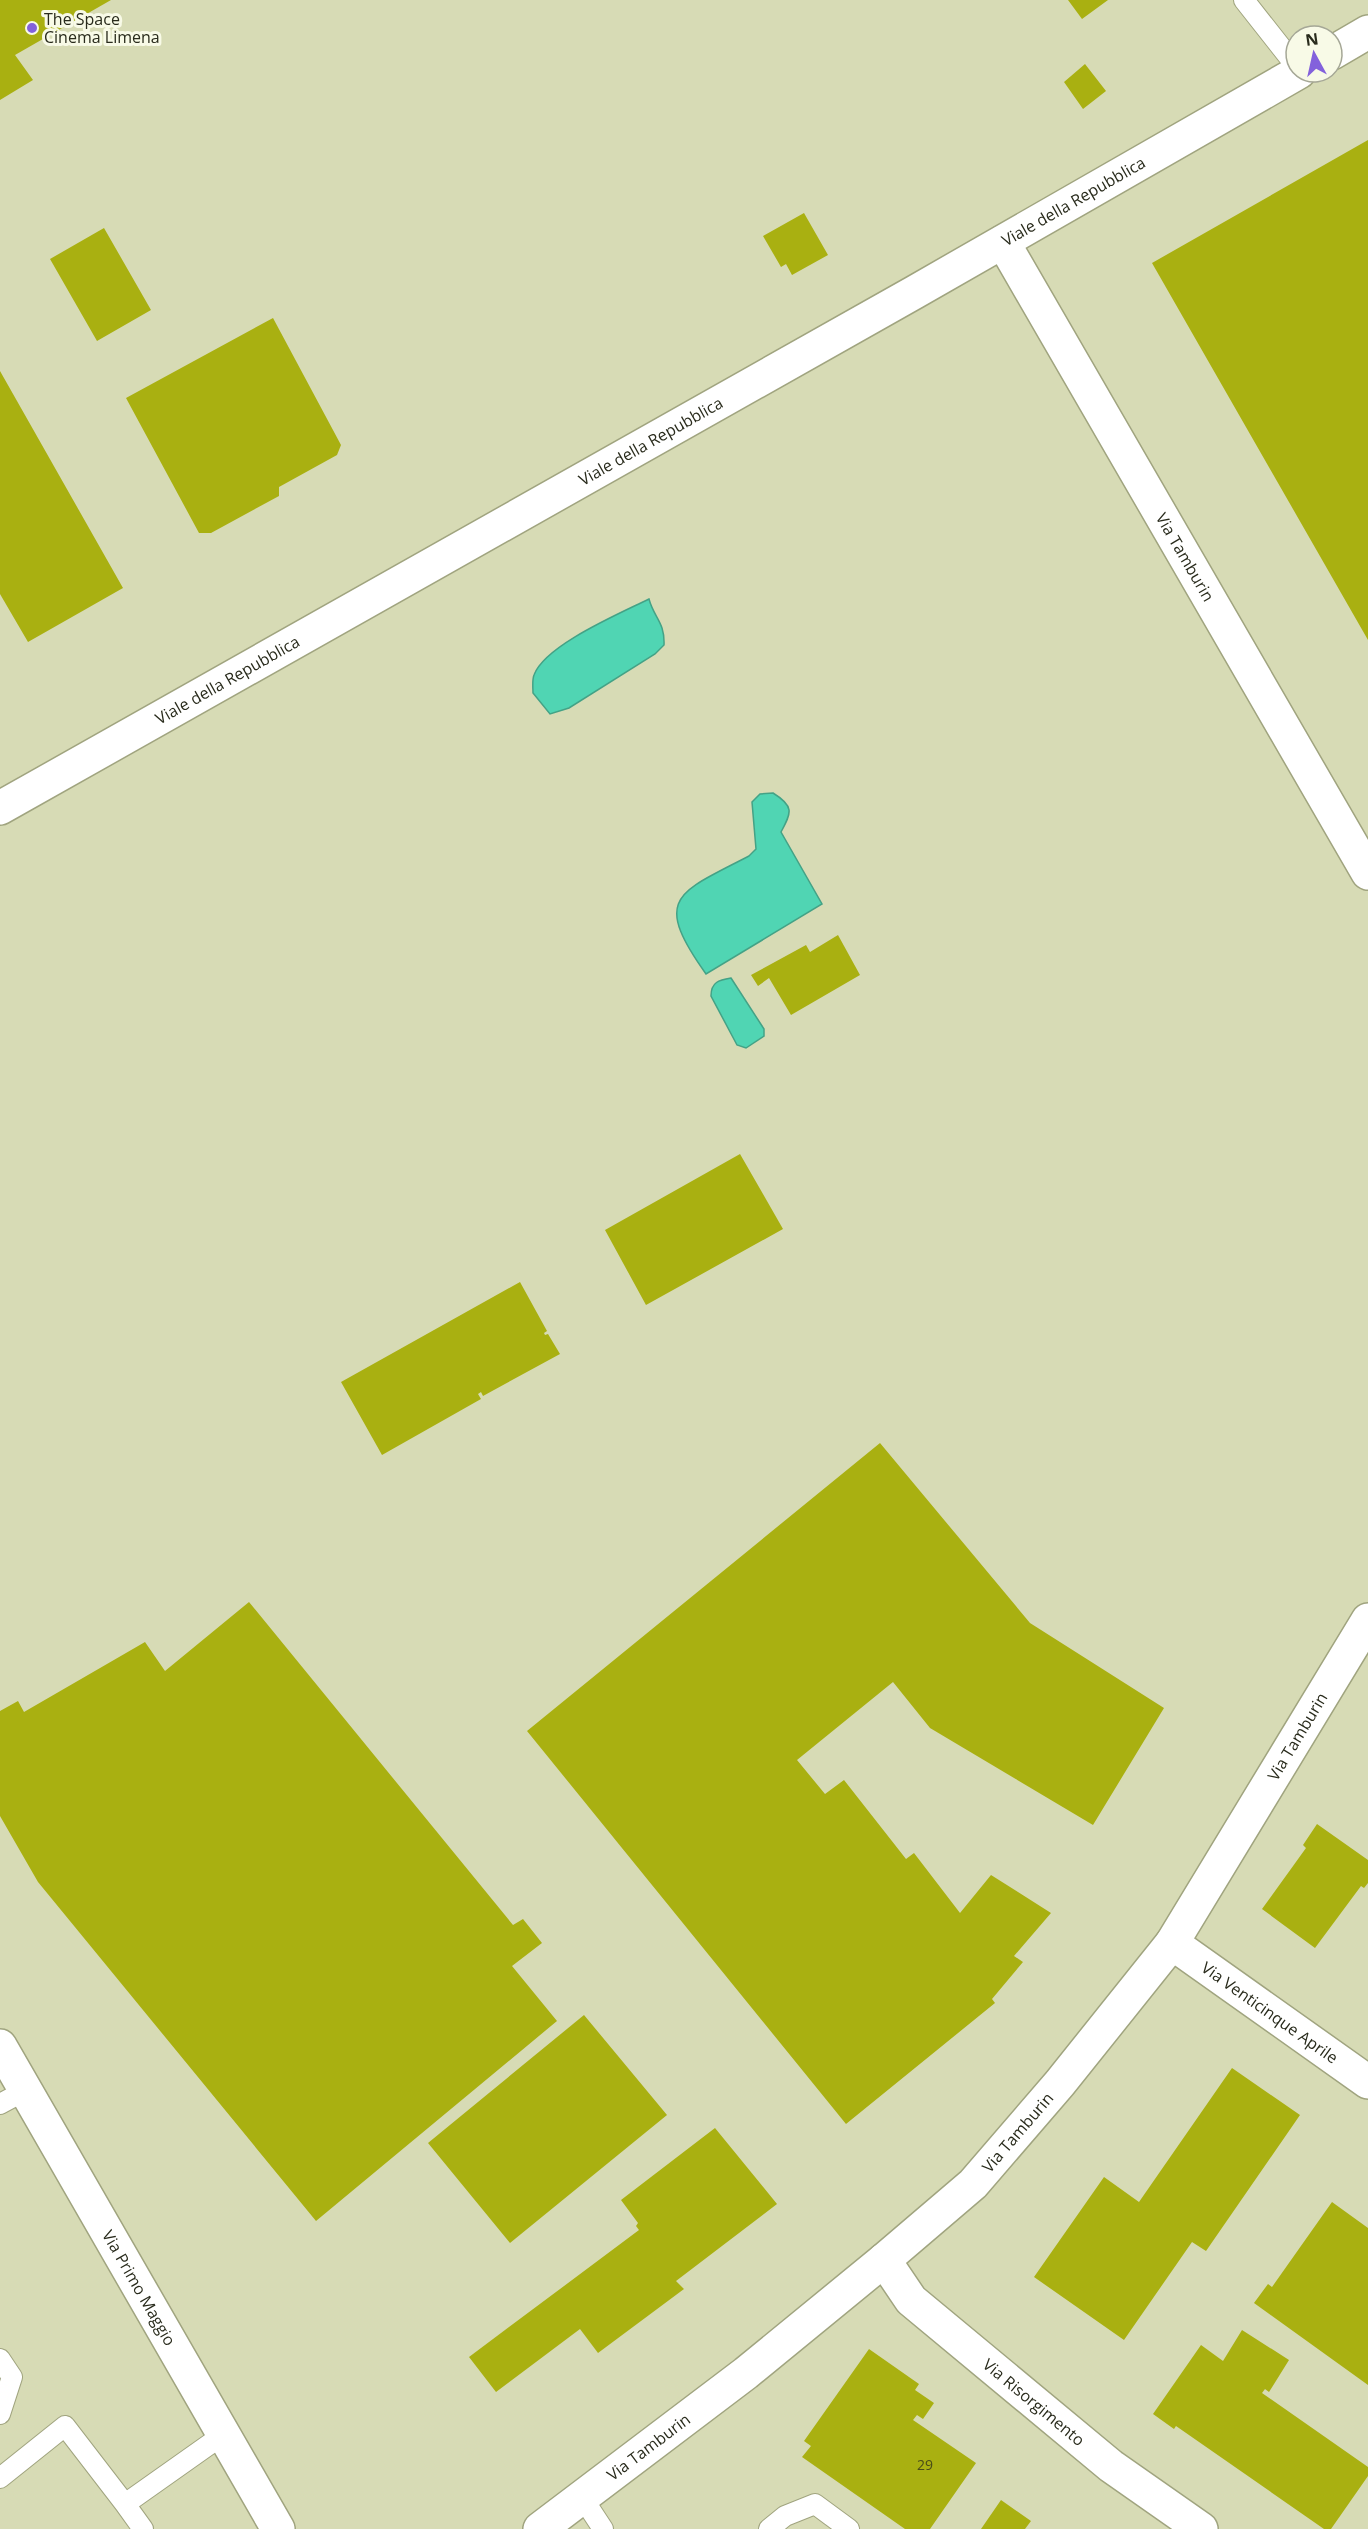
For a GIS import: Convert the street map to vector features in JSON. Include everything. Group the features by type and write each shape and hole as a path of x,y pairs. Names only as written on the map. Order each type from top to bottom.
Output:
{"street":[{"path":"1344,46 1368,32"},
{"name":"Viale della Repubblica","path":"0,808 1003,242 1284,81"},
{"name":"Via Tamburin","path":"1003,242 1368,873"},
{"name":"Via Tamburin","path":"540,2529 746,2373 973,2184 1060,2083 1172,1943 1368,1620"},
{"name":"Via Venticinque Aprile","path":"1172,1943 1368,2082"},
{"name":"Via Primo Maggio","path":"0,2046 13,2097 224,2434 278,2529"},
{"name":"Via Risorgimento","path":"884,2260 911,2300 1111,2466 1201,2529"}],"lane":[{"path":"1244,0 1284,51"},
{"path":"0,2359 12,2378 0,2414"},
{"path":"0,2478 65,2426 143,2529"},
{"path":"125,2504 224,2434"},
{"path":"582,2497 603,2529"},
{"path":"769,2529 785,2517 815,2504 849,2529"}],"water":[{"path":"649,599 663,631 664,645 655,654 569,708 550,714 533,693 533,677 541,664 568,641"},
{"path":"773,793 788,806 789,814 781,832 822,904 706,974 689,948 680,928 677,913 680,900 690,889 749,856 756,849 752,802 760,794"},
{"path":"731,978 764,1029 764,1036 746,1048 737,1045 711,996 716,982"}],"building":[{"name":"The Space Cinema Limena","path":"0,0 111,0 15,55 33,80 0,100"},
{"path":"1068,0 1108,0 1082,19"},
{"path":"1085,64 1106,91 1083,109 1064,82"},
{"path":"1368,140 1368,640 1152,263"},
{"path":"804,213 828,255 792,275 786,264 781,267 763,236"},
{"path":"104,228 151,310 97,341 50,259"},
{"path":"273,318 341,445 337,455 279,487 279,496 211,533 199,533 126,398"},
{"path":"0,371 123,588 28,642 0,594"},
{"path":"838,935 860,975 791,1015 769,978 758,986 751,975 806,945 810,952"},
{"path":"740,1154 783,1229 646,1305 605,1230"},
{"path":"520,1282 547,1331 545,1335 548,1334 560,1354 483,1396 481,1392 478,1394 481,1399 382,1455 341,1382"},
{"path":"880,1443 1030,1623 1164,1708 1093,1825 930,1728 893,1682 797,1760 825,1794 844,1780 906,1859 914,1853 960,1913 991,1875 1051,1913 1014,1956 1023,1962 992,1999 995,2003 846,2124 527,1731"},
{"path":"249,1602 513,1925 523,1919 542,1943 512,1966 557,2021 316,2221 38,1882 0,1816 0,1711 18,1701 24,1712 145,1642 165,1671"},
{"path":"1317,1824 1368,1860 1368,1883 1364,1888 1361,1886 1315,1948 1262,1909 1306,1848 1303,1845"},
{"path":"584,2015 667,2115 510,2243 428,2143"},
{"path":"1232,2068 1300,2115 1206,2251 1192,2242 1124,2340 1034,2277 1104,2177 1139,2202"},
{"path":"715,2128 777,2204 676,2281 684,2289 598,2353 580,2329 496,2392 469,2357 639,2230 636,2226 638,2223 621,2200"},
{"path":"1332,2202 1368,2228 1368,2385 1254,2303 1268,2284 1272,2287"},
{"path":"1242,2330 1289,2360 1269,2392 1265,2389 1262,2393 1368,2467 1368,2476 1331,2529 1324,2529 1176,2426 1174,2429 1153,2414 1201,2345 1223,2361"},
{"path":"869,2349 919,2384 915,2390 934,2403 923,2419 917,2415 913,2420 976,2463 930,2529 905,2529 802,2457 811,2446 804,2441"},
{"path":"1001,2500 1031,2521 1025,2529 981,2529"}],"place":[{"name":"The Space Cinema Limena","path":"32,28"}]}
